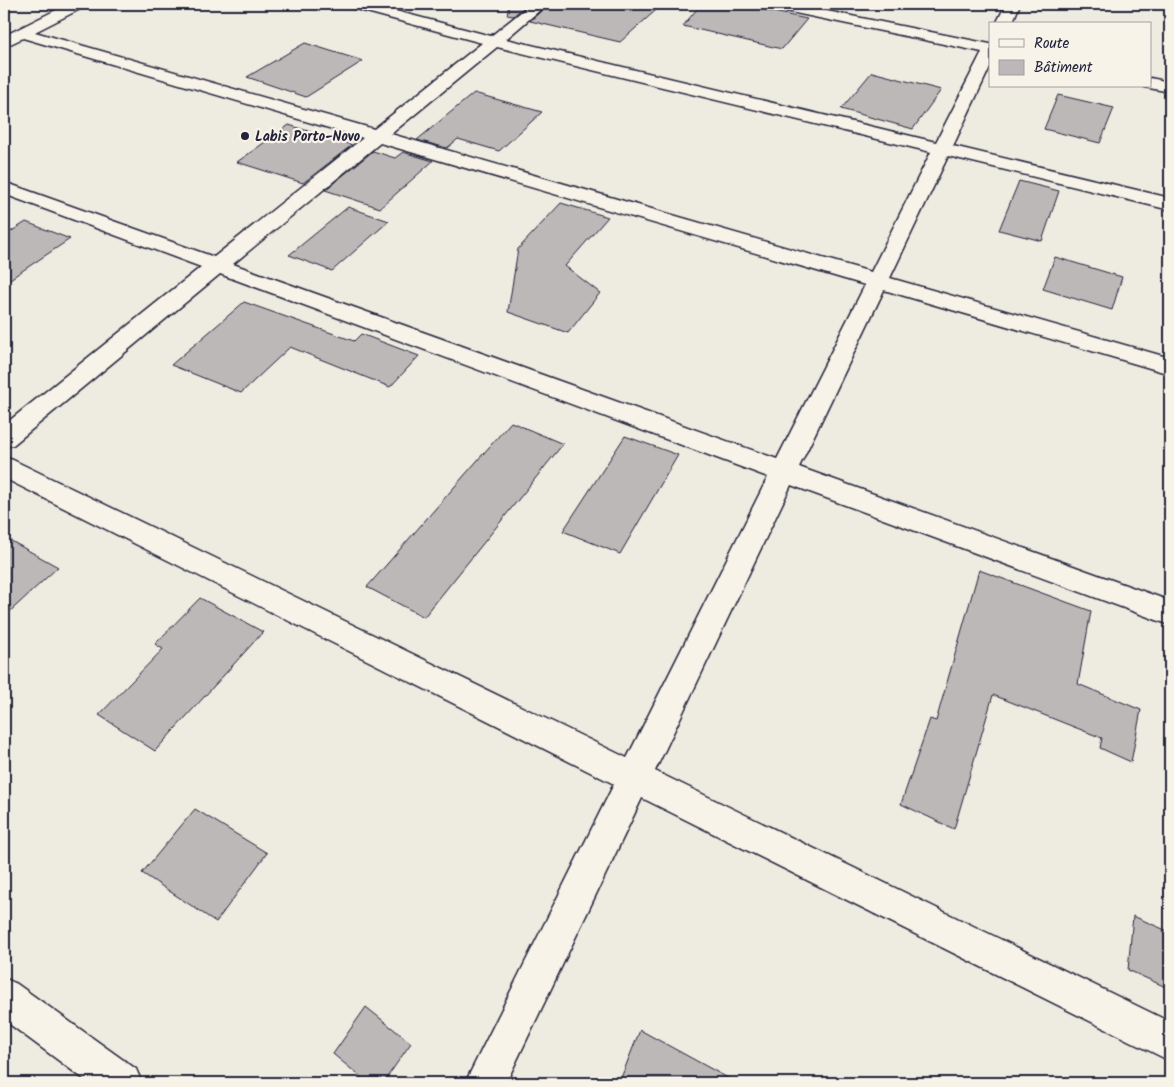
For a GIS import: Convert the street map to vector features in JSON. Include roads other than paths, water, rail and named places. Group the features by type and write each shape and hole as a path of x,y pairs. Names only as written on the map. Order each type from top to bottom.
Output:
{"street":[{"path":"4,42 79,4"},
{"path":"353,4 494,41 1170,204"},
{"path":"4,438 540,4"},
{"path":"771,4 989,50"},
{"path":"1005,22 1014,4"},
{"path":"21,33 1170,366"},
{"path":"485,1083 989,52"},
{"path":"1152,83 1170,87"},
{"path":"4,188 1170,613"},
{"path":"4,467 1170,1042"},
{"path":"4,997 122,1083"}],"place":[{"name":"Labis Porto-Novo","path":"245,136"}]}
